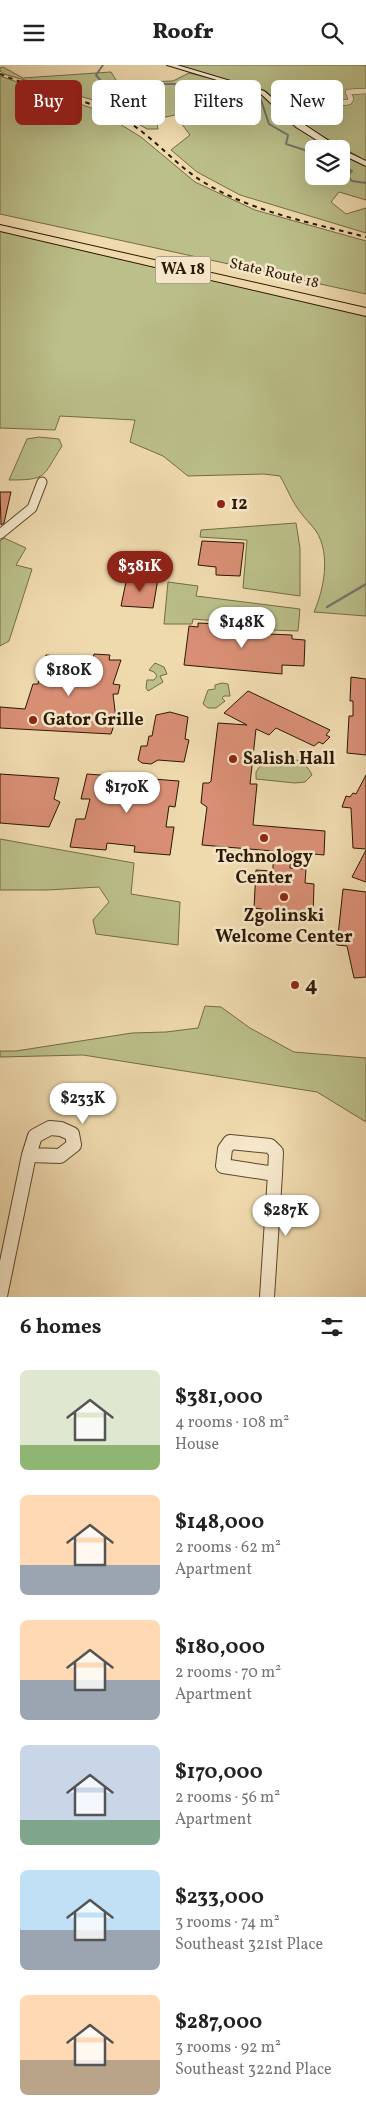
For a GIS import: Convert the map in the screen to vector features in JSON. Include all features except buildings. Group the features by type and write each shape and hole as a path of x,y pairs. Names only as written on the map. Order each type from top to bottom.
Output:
{"highway":[{"name":"State Route 18","path":"0,219 78,238 366,300"},
{"name":"State Route 18","path":"0,228 366,312"}],"main road":[{"path":"170,65 254,88 271,98"},
{"path":"299,125 323,140"},
{"path":"350,156 366,164"}],"street":[{"path":"343,103 349,102 351,99 348,92 366,91"},
{"path":"0,534 32,508 42,483"},
{"path":"10,1297 0,1296 29,1155"},
{"path":"267,1297 275,1174"}],"green space":[{"path":"174,65 366,65 366,161 350,152 350,140 329,140 303,125 343,125 343,80 271,80 271,96 261,90 261,80 227,80"},
{"path":"3,67 23,78 111,72 116,80 92,80 92,100 82,97 82,80 25,80 4,74 0,71 0,68"},
{"path":"189,73 219,80 175,80"},
{"path":"0,76 15,81 15,125 82,125 82,105 92,108 92,125 121,125 141,137 195,182 255,210 366,241 366,294 0,214"},
{"path":"175,80 175,115 165,117 165,81"},
{"path":"261,93 265,95 271,100 271,125 303,125 322,140 305,140 305,185 350,185 350,158 366,166 366,200 339,192 331,202 346,214 366,208 366,233 240,195 197,172 171,150 190,135 182,125 261,125"},
{"path":"140,125 157,125 158,129 147,129"},
{"path":"0,226 366,312 366,616 314,612 323,582 325,561 321,540 292,500 280,476 264,474 188,476 163,456 130,442 135,420 60,416 55,430 0,428"},
{"path":"39,437 59,439 62,446 47,470 43,475 31,479 9,480 27,439"},
{"path":"296,523 300,548 300,596 243,588 247,540 200,537 201,530"},
{"path":"4,538 26,548 16,565 32,569 9,641 0,646 0,541"},
{"path":"168,582 198,586 196,596 300,609 298,631 242,629 243,623 193,619 192,624 164,624"},
{"path":"155,663 164,667 167,674 160,676 163,682 148,691 146,688 147,680 154,680 157,676 149,670"},
{"path":"228,684 230,696 224,696 222,698 225,701 216,708 208,708 203,704 208,690 215,689 215,685"},
{"path":"285,756 297,760 312,775 305,782 295,783 256,779 256,772 263,762"},
{"path":"0,839 134,863 131,894 180,902 178,945 96,934 93,920 109,902 99,887 0,890"},
{"path":"205,1006 221,1007 250,1028 294,1052 366,1058 366,1122 317,1092 83,1055 0,1057 0,1051 16,1051 132,1033 166,1032 198,1028"}],"waterway":[{"path":"103,65 96,75 105,86 117,88 161,84 226,84 260,97 269,124 288,135 286,144 305,150"},
{"path":"350,170 352,171 350,174"},
{"path":"350,178 352,181 366,183"},
{"path":"327,607 366,584"}],"railway":[{"path":"0,74 104,109 118,116 141,131 193,175 223,193 243,202 283,216 366,237"}],"place":[{"name":"12","path":"221,504"},
{"name":"Gator Grille","path":"33,720"},
{"name":"Salish Hall","path":"233,759"},
{"name":"Technology Center","path":"264,838"},
{"name":"Zgolinski Welcome Center","path":"284,897"},
{"name":"4","path":"295,985"}]}
